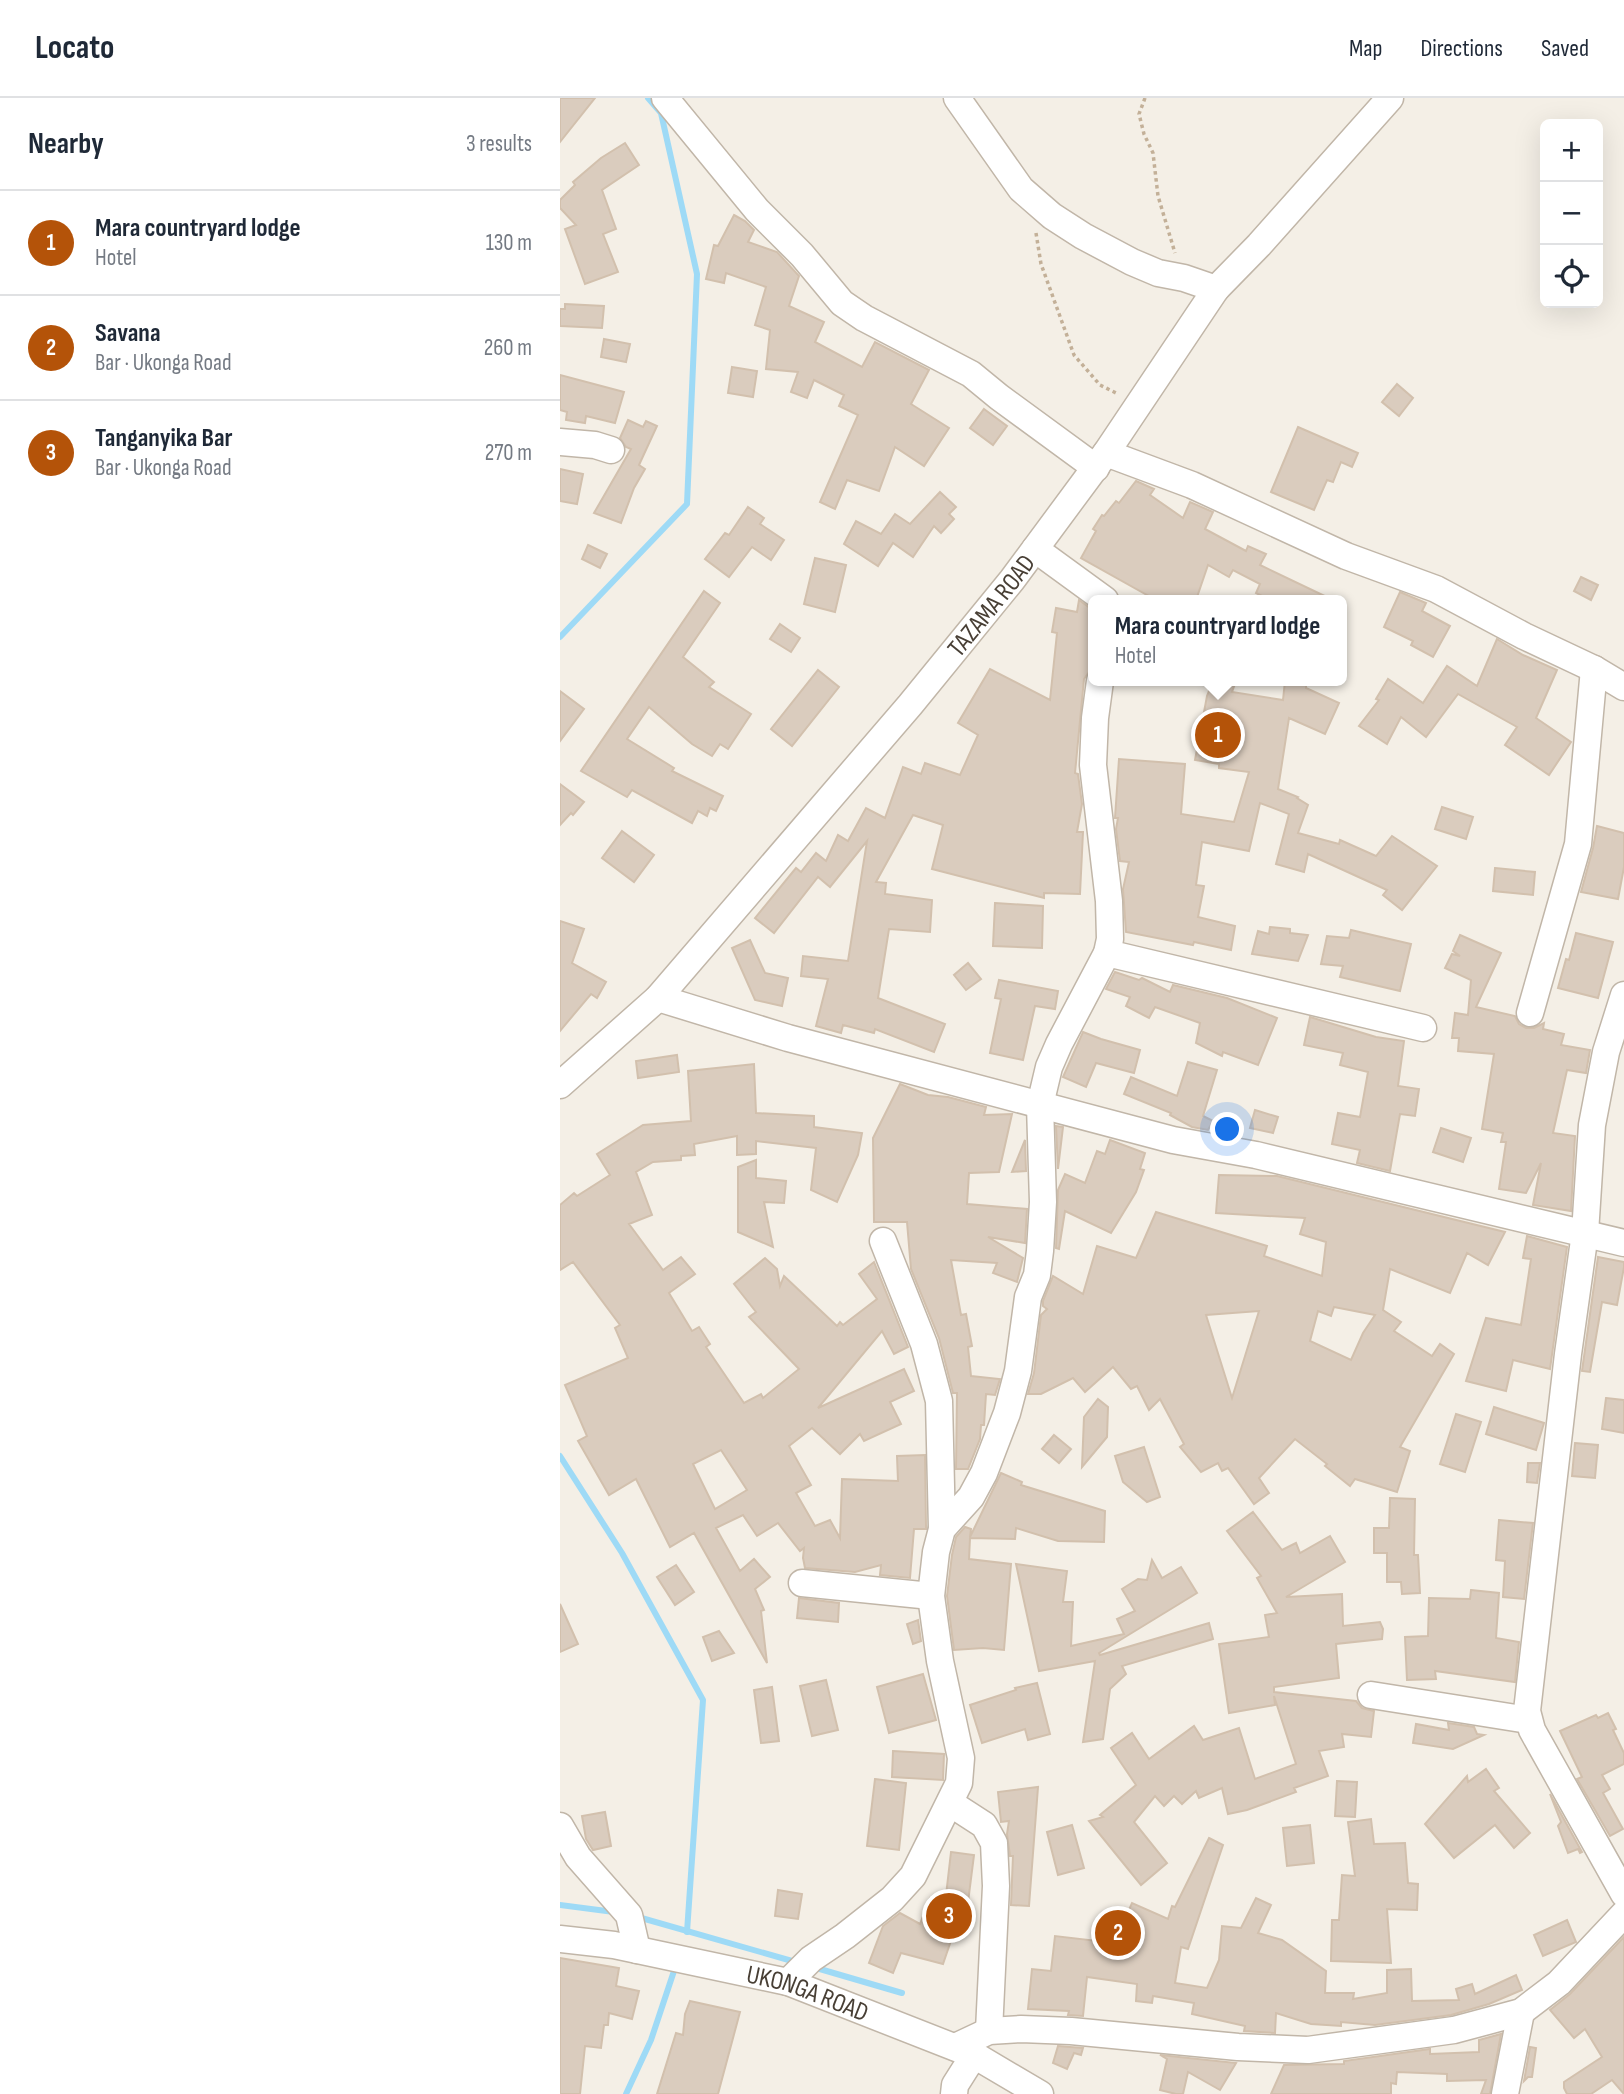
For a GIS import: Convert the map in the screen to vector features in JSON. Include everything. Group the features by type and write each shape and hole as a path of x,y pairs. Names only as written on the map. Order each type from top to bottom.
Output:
{"street":[{"path":"665,98 757,210 802,254 842,303 864,318 971,374 999,397 1101,461 1192,485 1346,556 1436,589 1624,687"},
{"path":"957,98 1021,189 1052,216 1083,236 1158,274 1184,278 1216,289"},
{"name":"TAZAMA ROAD","path":"560,1085 658,998 910,705 1035,549 1101,461 1216,289 1259,245 1390,98"},
{"path":"560,442 595,445 611,450"},
{"path":"1035,549 1098,595"},
{"path":"1530,1013 1578,844 1594,669"},
{"path":"943,1529 971,1497 1001,1435 1018,1371 1024,1315 1037,1275 1040,1251 1043,1202 1040,1105 1049,1067 1107,953 1110,939 1109,901 1093,765 1099,686"},
{"path":"1107,953 1423,1028"},
{"path":"1624,995 1606,1052 1592,1125 1586,1233 1568,1354 1528,1698 1528,1720 1532,1730 1624,1894"},
{"path":"658,998 788,1038 1173,1140 1256,1155 1624,1243"},
{"path":"788,1982 811,1959 892,1899 913,1876 959,1783 961,1758 940,1661 931,1596 936,1552 943,1529 939,1401 924,1344 883,1241"},
{"path":"802,1583 931,1596"},
{"path":"1371,1695 1528,1720"},
{"path":"950,1803 984,1825 994,1843 996,1886 989,2031"},
{"path":"560,1826 578,1857 629,1915 637,1950"},
{"path":"954,2094 965,2051 989,2031 1071,2031 1238,2047 1308,2050 1454,2030 1521,2012 1559,1983 1624,1914"},
{"name":"UKONGA ROAD","path":"560,1939 637,1950 788,1982 965,2051 1040,2094"},
{"path":"1505,2094 1521,2012"}],"path":[{"path":"1145,98 1139,114 1144,135 1153,153 1158,196 1165,224 1184,278"},
{"path":"1030,198 1041,264 1074,355 1100,385 1139,405"}],"building":[{"path":"560,98 595,98 560,142"},
{"path":"625,143 639,165 602,190 616,229 603,234 618,272 585,284 565,229 576,225 560,208 560,200 575,185 573,182 601,158"},
{"path":"734,215 754,230 748,242 777,252 799,276 789,306 824,322 815,342 862,367 875,342 929,370 911,404 949,428 924,466 895,447 879,491 847,480 835,509 820,502 858,415 839,406 844,395 814,380 807,398 791,392 798,372 766,369 770,330 755,325 766,287 726,273 724,283 706,279 714,245 718,246"},
{"path":"565,304 604,306 602,328 560,326 560,309 565,309"},
{"path":"604,339 630,344 626,362 601,357"},
{"path":"732,367 757,371 753,397 728,393"},
{"path":"560,375 624,392 615,423 586,416 585,423 566,420 567,412 560,410"},
{"path":"1397,384 1413,398 1399,416 1382,402"},
{"path":"984,409 1007,426 993,445 970,428"},
{"path":"628,420 643,427 646,421 657,426 639,465 645,469 634,488 621,523 594,513 631,449 626,447 620,438"},
{"path":"1298,427 1358,453 1352,467 1341,462 1333,482 1327,480 1314,510 1271,492"},
{"path":"560,469 583,474 577,504 560,501"},
{"path":"1136,481 1154,489 1150,495 1183,518 1190,502 1213,512 1205,529 1246,551 1248,546 1266,554 1260,565 1323,595 1260,595 1256,593 1260,584 1233,570 1229,577 1208,565 1198,595 1147,595 1081,558 1102,515 1104,516 1116,501 1119,503"},
{"path":"940,492 956,507 949,514 954,519 941,533 934,526 913,557 893,543 878,566 844,544 856,521 881,534 895,514 910,524"},
{"path":"748,507 764,518 760,524 784,540 771,560 752,547 729,577 705,559 725,533 729,535"},
{"path":"588,545 607,554 600,568 582,559"},
{"path":"815,558 846,565 835,612 804,604"},
{"path":"1581,577 1598,585 1591,600 1574,591"},
{"path":"704,591 720,603 683,657 714,682 709,687 751,714 728,749 720,744 712,756 692,744 649,707 627,739 674,768 672,771 723,796 716,811 710,808 707,816 698,811 692,823 632,790 627,797 581,771"},
{"path":"1400,592 1426,603 1422,611 1450,626 1433,657 1411,645 1413,641 1384,627"},
{"path":"1079,600 1088,607 1088,673 1084,679 1075,773 1078,774 1082,804 1077,832 1083,832 1080,894 1044,893 1044,898 932,869 943,825 913,815 876,882 886,883 885,894 932,900 930,932 889,929 878,998 945,1024 934,1052 875,1029 874,1033 843,1025 841,1033 816,1026 828,979 801,976 803,956 848,961 867,841 830,887 818,877 774,933 755,918 796,868 801,872 816,853 826,861 838,835 848,841 866,808 885,818 903,767 921,774 925,763 960,775 978,735 958,723 990,669 1050,700 1057,633 1052,632 1056,608 1077,612"},
{"path":"780,624 800,638 791,652 770,639"},
{"path":"1497,639 1523,655 1557,670 1536,718 1571,742 1549,775 1505,745 1517,727 1458,694 1426,737 1401,717 1387,744 1359,726 1379,700 1376,699 1388,679 1423,703 1447,666 1477,686"},
{"path":"818,670 839,687 792,746 771,729"},
{"path":"1211,686 1234,686 1232,692 1283,700 1284,686 1306,686 1339,703 1325,734 1289,718 1278,789 1298,797 1308,805 1298,833 1339,844 1340,840 1376,856 1392,836 1437,866 1402,910 1383,895 1387,890 1308,854 1304,872 1276,864 1289,814 1260,803 1249,851 1202,842 1196,885 1204,886 1198,917 1235,926 1231,950 1126,932 1123,889 1129,862 1120,861 1116,829 1118,818 1115,818 1119,759 1185,764 1181,814 1234,822 1249,772 1219,768 1219,764 1195,760"},
{"path":"560,691 584,709 560,741"},
{"path":"560,784 584,802 560,825"},
{"path":"1442,807 1473,817 1466,839 1435,829"},
{"path":"1597,826 1624,833 1624,867 1618,899 1581,892"},
{"path":"622,831 654,855 634,882 602,858"},
{"path":"1495,868 1535,872 1533,895 1493,891"},
{"path":"995,903 1043,906 1042,948 993,946"},
{"path":"560,921 584,929 572,963 606,982 597,998 591,994 560,1031"},
{"path":"1270,927 1290,929 1290,933 1308,935 1298,961 1252,954 1258,931 1269,934"},
{"path":"1351,930 1411,944 1400,991 1340,977 1343,966 1321,964 1327,936 1349,938"},
{"path":"1576,933 1613,942 1598,998 1558,988"},
{"path":"1460,935 1501,953 1476,1007 1515,1016 1519,1024 1526,1028 1534,1028 1544,1023 1543,1029 1564,1034 1561,1045 1590,1050 1586,1073 1567,1070 1553,1133 1575,1136 1571,1211 1533,1205 1541,1163 1526,1193 1499,1189 1506,1142 1501,1142 1503,1133 1482,1129 1494,1054 1458,1051 1459,1038 1452,1038 1455,1013 1468,1015 1471,980 1445,968 1452,954 1460,956 1453,951"},
{"path":"750,940 765,973 788,978 782,1006 755,1000 732,948"},
{"path":"968,963 981,979 966,990 954,975"},
{"path":"1115,972 1139,980 1142,978 1170,992 1173,985 1227,998 1277,1018 1258,1065 1223,1052 1222,1056 1196,1043 1200,1023 1155,1007 1149,1018 1126,1006 1130,997 1106,989"},
{"path":"999,980 1058,991 1055,1009 1035,1006 1023,1060 990,1053 1001,999 995,998"},
{"path":"1310,1017 1376,1037 1404,1041 1398,1086 1419,1089 1415,1116 1400,1114 1390,1171 1357,1163 1360,1150 1332,1144 1338,1113 1360,1117 1368,1072 1340,1065 1343,1053 1304,1045"},
{"path":"1083,1032 1140,1050 1134,1073 1096,1063 1086,1087 1063,1077"},
{"path":"677,1055 679,1072 638,1078 636,1061"},
{"path":"1188,1062 1217,1070 1203,1116 1213,1121 1208,1130 1192,1127 1170,1115 1171,1113 1124,1094 1131,1077 1177,1096"},
{"path":"754,1064 756,1113 814,1116 814,1127 862,1133 858,1155 837,1202 811,1190 816,1148 756,1141 756,1154 737,1155 737,1136 694,1144 695,1155 681,1156 681,1160 653,1162 636,1172 652,1215 629,1224 663,1270 681,1257 695,1274 669,1293 692,1331 699,1327 710,1344 706,1347 744,1403 761,1394 763,1398 799,1369 749,1317 756,1312 734,1284 765,1258 777,1269 780,1286 784,1276 837,1326 840,1322 843,1325 877,1299 859,1274 874,1262 908,1347 894,1354 882,1331 818,1408 904,1369 914,1391 890,1402 901,1424 864,1441 860,1434 840,1454 812,1428 789,1446 811,1485 796,1493 815,1526 830,1520 840,1538 842,1479 898,1481 897,1456 925,1455 926,1529 914,1529 910,1578 880,1575 881,1565 855,1572 805,1568 804,1548 800,1551 778,1523 757,1536 743,1515 716,1528 740,1571 754,1559 770,1577 755,1589 764,1610 761,1611 767,1663 694,1533 670,1547 636,1479 609,1495 578,1441 587,1436 565,1385 628,1358 615,1328 620,1325 573,1262 560,1270 560,1205 574,1193 577,1196 610,1175 597,1154 643,1125 691,1121 688,1071","holes":["721,1450 747,1490 715,1509 693,1464"]},
{"path":"900,1084 928,1095 986,1107 984,1115 1012,1114 999,1172 969,1173 967,1204 1027,1209 1025,1243 988,1237 1023,1258 1017,1282 993,1273 997,1263 951,1260 961,1315 966,1314 972,1346 968,1347 971,1376 1000,1379 995,1395 986,1394 984,1425 981,1425 980,1439 968,1469 956,1469 957,1393 953,1393 939,1338 911,1269 907,1222 874,1222 873,1138"},
{"path":"1255,1110 1278,1117 1273,1133 1250,1128"},
{"path":"1056,1126 1063,1127 1058,1169"},
{"path":"1441,1128 1471,1138 1463,1162 1433,1152"},
{"path":"1025,1140 1026,1171 1012,1172"},
{"path":"1110,1140 1145,1153 1140,1169 1144,1170 1136,1192 1111,1233 1065,1211 1059,1249 1056,1248 1058,1190 1065,1174 1085,1183 1097,1151 1105,1154"},
{"path":"756,1160 756,1178 786,1181 784,1203 764,1202 773,1247 738,1232 738,1167"},
{"path":"1219,1175 1277,1176 1505,1232 1488,1265 1467,1253 1450,1293 1390,1269 1383,1310 1401,1322 1394,1331 1432,1356 1440,1344 1454,1354 1400,1447 1410,1451 1397,1492 1355,1479 1350,1486 1295,1439 1259,1478 1269,1493 1254,1504 1228,1468 1222,1471 1218,1463 1201,1472 1180,1447 1184,1444 1160,1399 1149,1410 1137,1386 1131,1389 1113,1367 1085,1392 1073,1378 1041,1394 1028,1394 1034,1373 1041,1315 1047,1309 1043,1306 1043,1301 1053,1276 1083,1294 1097,1246 1136,1258 1156,1212 1267,1246 1264,1256 1322,1276 1326,1242 1300,1234 1305,1218 1216,1213","holes":["1334,1307 1375,1315 1363,1333 1351,1360 1310,1341 1318,1311 1331,1316","1259,1311 1232,1398 1206,1315"]},
{"path":"1527,1236 1567,1247 1550,1369 1513,1360 1506,1391 1466,1381 1486,1318 1521,1325 1531,1259 1523,1258"},
{"path":"1598,1257 1624,1262 1624,1267 1617,1305 1602,1302 1590,1372 1582,1371"},
{"path":"1606,1398 1624,1400 1624,1433 1602,1429"},
{"path":"1098,1399 1108,1407 1107,1437 1082,1467 1084,1417"},
{"path":"1494,1407 1544,1423 1536,1450 1486,1434"},
{"path":"1456,1414 1481,1422 1465,1472 1440,1464"},
{"path":"1054,1435 1071,1449 1059,1463 1042,1449"},
{"path":"1575,1443 1598,1445 1595,1478 1572,1476"},
{"path":"1144,1447 1160,1497 1147,1502 1123,1482 1115,1456"},
{"path":"1528,1463 1540,1463 1537,1483 1527,1482"},
{"path":"1001,1473 1022,1482 1021,1485 1105,1511 1104,1542 1058,1541 1016,1528 1015,1539 970,1538 969,1559 1011,1564 1004,1650 954,1650 947,1596 956,1537 965,1527 971,1529 970,1537"},
{"path":"1390,1498 1415,1499 1414,1555 1418,1555 1420,1593 1402,1594 1401,1582 1387,1582 1387,1553 1374,1553 1374,1528 1389,1528"},
{"path":"1253,1512 1282,1550 1296,1543 1300,1553 1330,1536 1345,1562 1286,1597 1342,1594 1343,1626 1380,1622 1383,1629 1382,1639 1336,1644 1339,1678 1274,1687 1274,1692 1356,1701 1362,1708 1374,1711 1371,1737 1342,1734 1344,1747 1319,1751 1328,1776 1294,1788 1296,1792 1247,1810 1228,1814 1222,1788 1199,1798 1196,1791 1182,1804 1174,1796 1164,1806 1155,1796 1134,1822 1167,1863 1141,1885 1089,1821 1103,1817 1100,1815 1136,1785 1111,1748 1132,1733 1149,1759 1194,1726 1203,1740 1239,1728 1255,1779 1296,1764 1274,1696 1275,1705 1229,1713 1219,1644 1269,1637 1265,1615 1277,1613 1257,1578 1261,1576 1227,1531"},
{"path":"1499,1520 1533,1523 1524,1599 1503,1597 1505,1561 1496,1560"},
{"path":"1152,1560 1162,1578 1181,1567 1197,1593 1099,1653 1100,1655 1209,1623 1213,1639 1122,1666 1126,1674 1110,1689 1103,1739 1083,1742 1095,1661 1039,1671 1016,1564 1067,1571 1063,1602 1073,1602 1071,1646 1124,1634 1117,1619 1135,1611 1122,1589 1138,1579 1147,1580"},
{"path":"676,1565 694,1592 675,1605 657,1577"},
{"path":"1471,1590 1499,1593 1496,1638 1519,1642 1515,1682 1435,1671 1436,1679 1407,1680 1405,1637 1428,1636 1429,1598 1470,1599"},
{"path":"799,1598 839,1603 838,1622 797,1618"},
{"path":"560,1604 578,1644 560,1652"},
{"path":"918,1620 921,1641 913,1644 907,1624"},
{"path":"719,1631 734,1653 712,1661 703,1637"},
{"path":"923,1674 936,1720 889,1733 877,1687"},
{"path":"826,1680 838,1730 812,1736 800,1686"},
{"path":"1037,1683 1050,1734 1028,1740 1025,1729 982,1743 970,1705 1016,1690 1015,1688"},
{"path":"772,1687 779,1741 761,1743 754,1690"},
{"path":"1608,1713 1624,1753 1624,1764 1602,1775 1610,1789 1603,1793 1623,1829 1610,1836 1577,1779 1582,1777 1560,1731 1596,1715 1598,1718"},
{"path":"1448,1723 1474,1727 1477,1734 1484,1735 1453,1749 1413,1743 1416,1724 1449,1730"},
{"path":"893,1751 944,1754 943,1780 892,1777"},
{"path":"1486,1769 1499,1788 1494,1791 1530,1833 1514,1848 1495,1825 1454,1858 1425,1824 1467,1776 1468,1782"},
{"path":"875,1779 906,1783 899,1850 867,1846"},
{"path":"1337,1781 1357,1782 1355,1817 1335,1816"},
{"path":"1038,1787 1029,1906 1011,1905 1013,1856 1010,1856 1007,1834 1009,1821 1001,1822 998,1792"},
{"path":"1550,1794 1582,1852 1578,1849 1568,1853 1558,1826 1561,1822"},
{"path":"605,1812 611,1846 593,1850 586,1839 582,1816"},
{"path":"1371,1819 1374,1844 1405,1843 1408,1883 1418,1884 1417,1910 1387,1909 1391,1963 1331,1961 1332,1920 1339,1920 1342,1875 1355,1876 1348,1822"},
{"path":"1072,1825 1084,1868 1058,1875 1047,1832"},
{"path":"1310,1825 1314,1863 1287,1866 1283,1828"},
{"path":"1209,1838 1223,1845 1188,1949 1181,1947 1175,1983 1207,1988 1219,1960 1222,1926 1241,1928 1256,1898 1271,1905 1258,1933 1282,1940 1326,1971 1325,1993 1354,1993 1353,1999 1387,1993 1387,1970 1411,1969 1412,2001 1459,2000 1456,1989 1472,1984 1475,1994 1516,1975 1522,1990 1489,2004 1451,2015 1375,2025 1341,2022 1341,2026 1311,2024 1276,2013 1275,2033 1244,2031 1245,2026 1192,2014 1194,2003 1153,1996 1152,2003 1136,2001 1137,1984 1087,1977 1083,2016 1068,2015 1069,2011 1028,2009 1032,1969 1051,1971 1055,1936 1114,1943 1132,1903 1168,1919 1172,1906 1175,1907"},
{"path":"951,1852 974,1855 965,1926 956,1926 943,1964 901,1953 893,1973 869,1963 883,1926 900,1913 920,1924 930,1898 945,1904"},
{"path":"778,1890 802,1894 798,1919 775,1916"},
{"path":"1567,1920 1576,1942 1543,1956 1534,1935"},
{"path":"1624,1937 1624,2094 1612,2080 1591,2094 1567,2094 1564,2082 1602,2057 1585,2029 1574,2038 1550,2010 1570,1994"},
{"path":"560,1958 619,1968 616,1986 639,1991 632,2019 609,2013 608,2025 604,2025 601,2048 585,2046 580,2094 560,2094"},
{"path":"690,2001 740,2012 718,2094 657,2094 676,2033 683,2035 685,2014"},
{"path":"1501,2034 1490,2094 1481,2094 1486,2080 1447,2081 1447,2074 1397,2072 1396,2084 1391,2083 1391,2094 1271,2094 1284,2065 1344,2064 1344,2061 1430,2049 1430,2054 1479,2052 1479,2040"},
{"path":"1058,2046 1083,2048 1081,2055 1074,2053 1067,2069 1053,2063"},
{"path":"1530,2047 1536,2048 1532,2077 1524,2081"},
{"path":"1160,2055 1236,2063 1220,2090 1188,2072 1183,2094 1176,2094 1160,2090 1167,2059"}],"waterway":[{"path":"560,637 687,504 697,274 661,113 648,98"},
{"path":"560,1456 622,1553 703,1700 687,1932"},
{"path":"560,1905 614,1912"},
{"path":"638,1917 799,1963"},
{"path":"626,2094 651,2040 676,1965"},
{"path":"813,1967 902,1993"}],"place":[{"name":"Mara countryard lodge","path":"1218,735"},
{"name":"Tanganyika Bar","path":"949,1916"},
{"name":"Savana","path":"1118,1933"}]}
